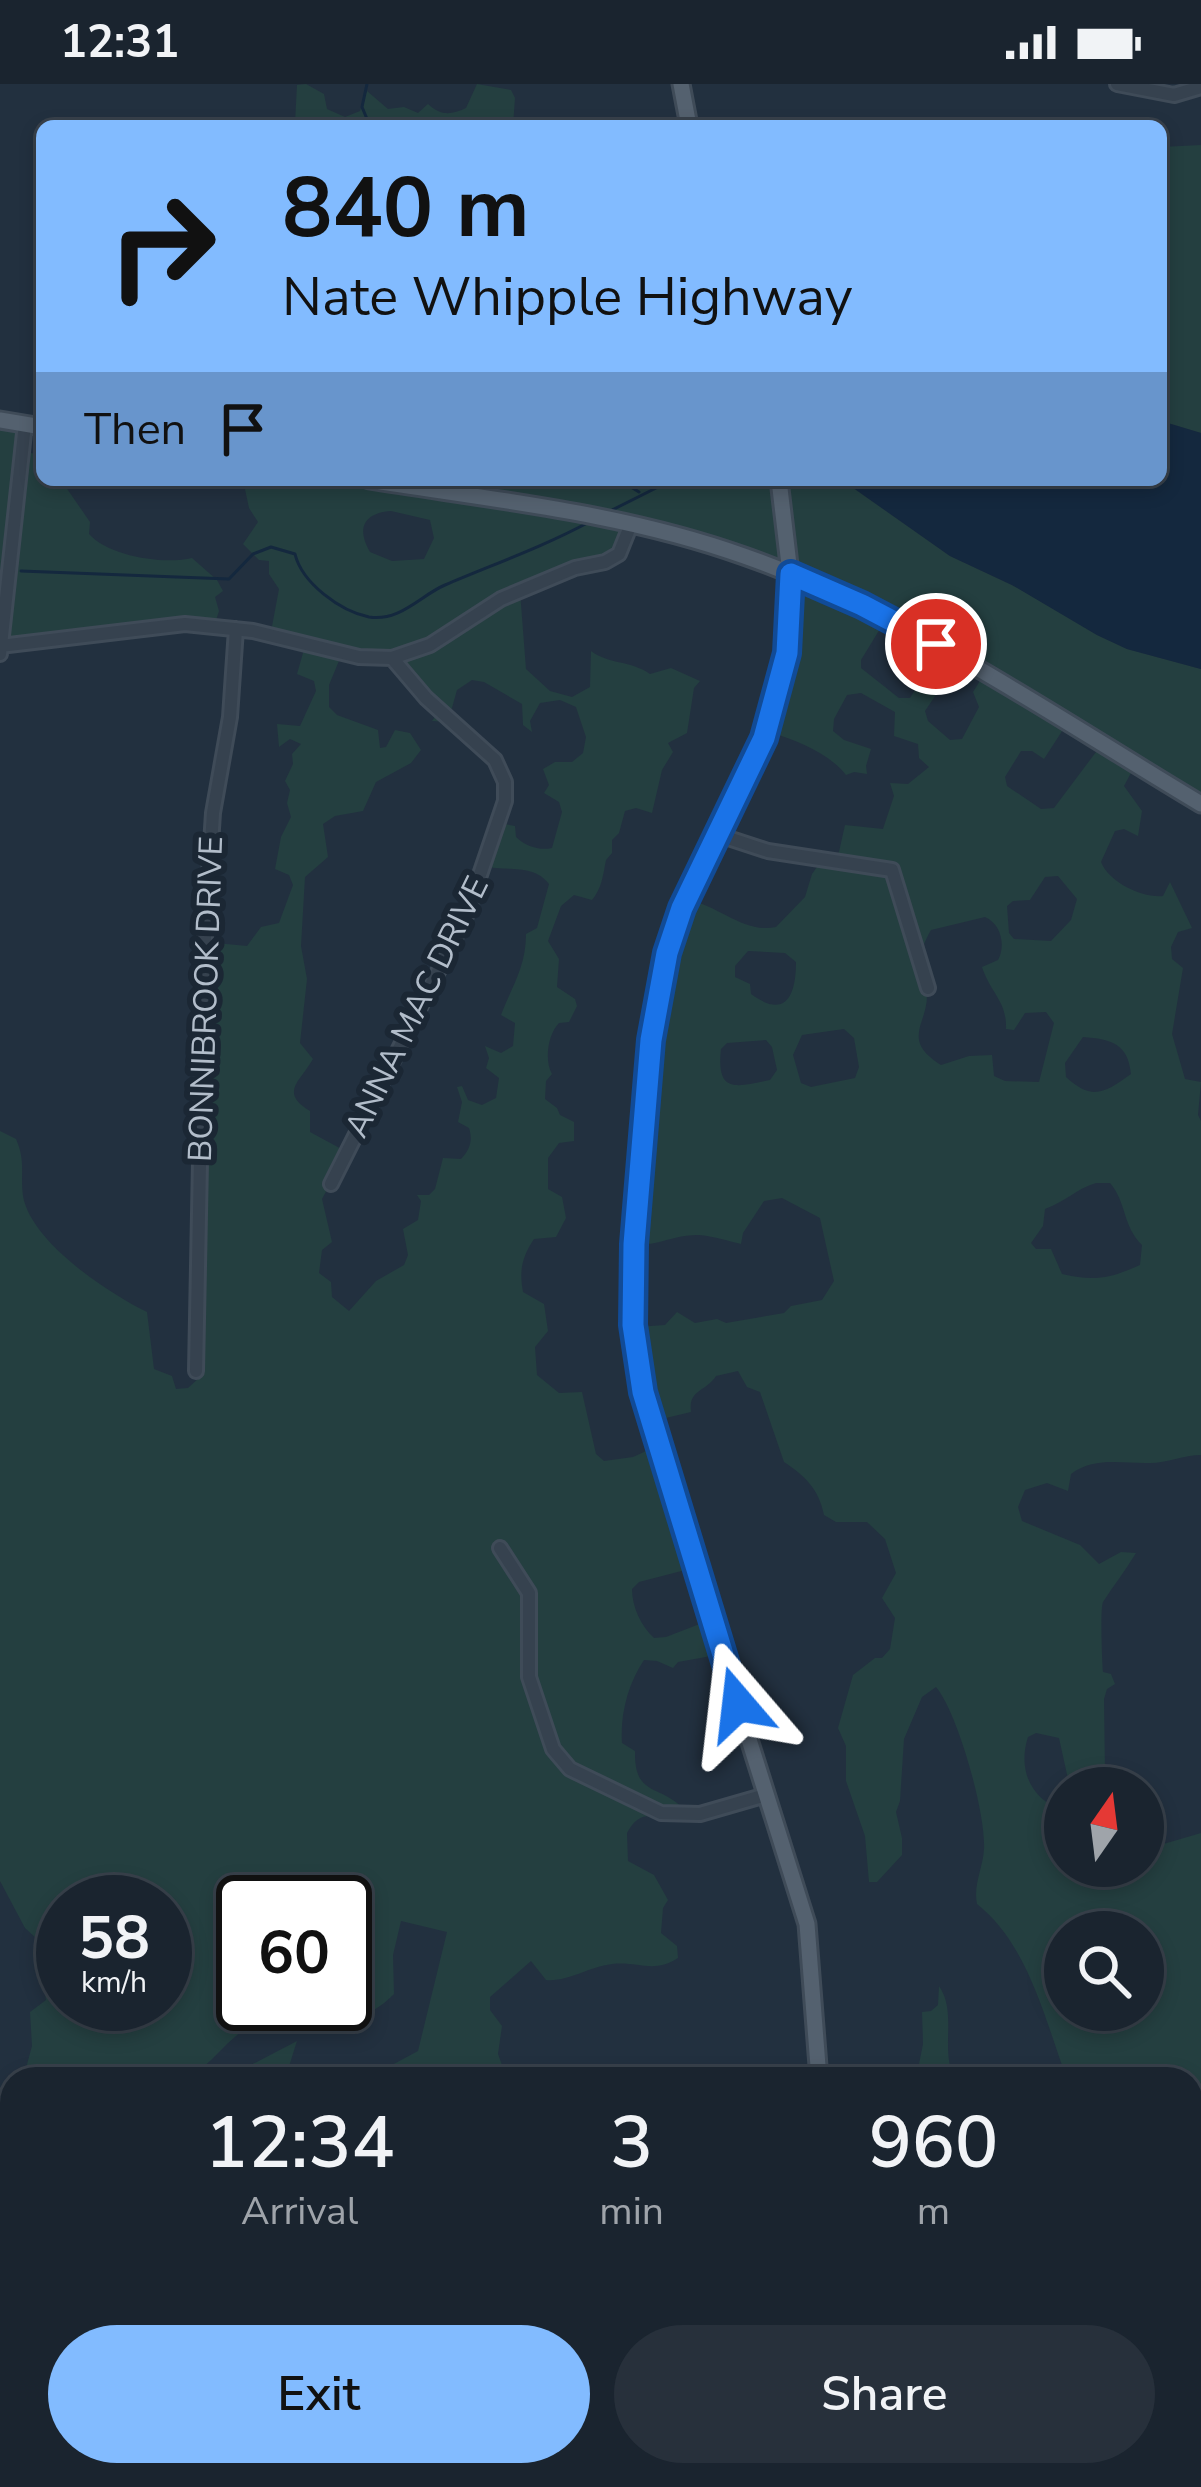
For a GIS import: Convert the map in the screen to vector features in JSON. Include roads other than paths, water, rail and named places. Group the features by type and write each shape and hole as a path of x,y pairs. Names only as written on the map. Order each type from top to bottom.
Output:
{"main road":[{"path":"681,84 688,120"},
{"path":"0,420 33,426"},
{"path":"406,486 632,524 695,540 791,574 936,644 1201,804"},
{"path":"780,486 791,615 777,696 749,776 674,930 651,1040 636,1201 633,1325 651,1423 812,1946 818,2067"}],"street":[{"path":"1117,84 1174,95 1201,87"},
{"path":"33,426 0,649 165,624 236,629 359,657 392,658 430,645 501,599 620,554 632,524"},
{"name":"BONNIBROOK DRIVE","path":"196,1371 204,952 213,813 230,717 236,629"},
{"name":"ANNA MAC DRIVE","path":"331,1184 466,916 505,801 506,782 495,760 426,698 392,658"},
{"path":"719,835 768,850 892,870 928,988"},
{"path":"500,1547 529,1593 529,1677 553,1749 569,1769 661,1813 700,1814 766,1795"}],"water":[{"path":"1167,423 1201,433 1201,669 1127,649 950,556 851,486 1167,486"}],"waterway":[{"path":"367,84 362,107 367,120"},
{"path":"630,486 639,492"},
{"path":"610,511 660,486"},
{"path":"21,571 229,579 253,554 271,547 295,554 305,575 335,602 358,614 380,617 400,612 445,585 591,521"}]}
